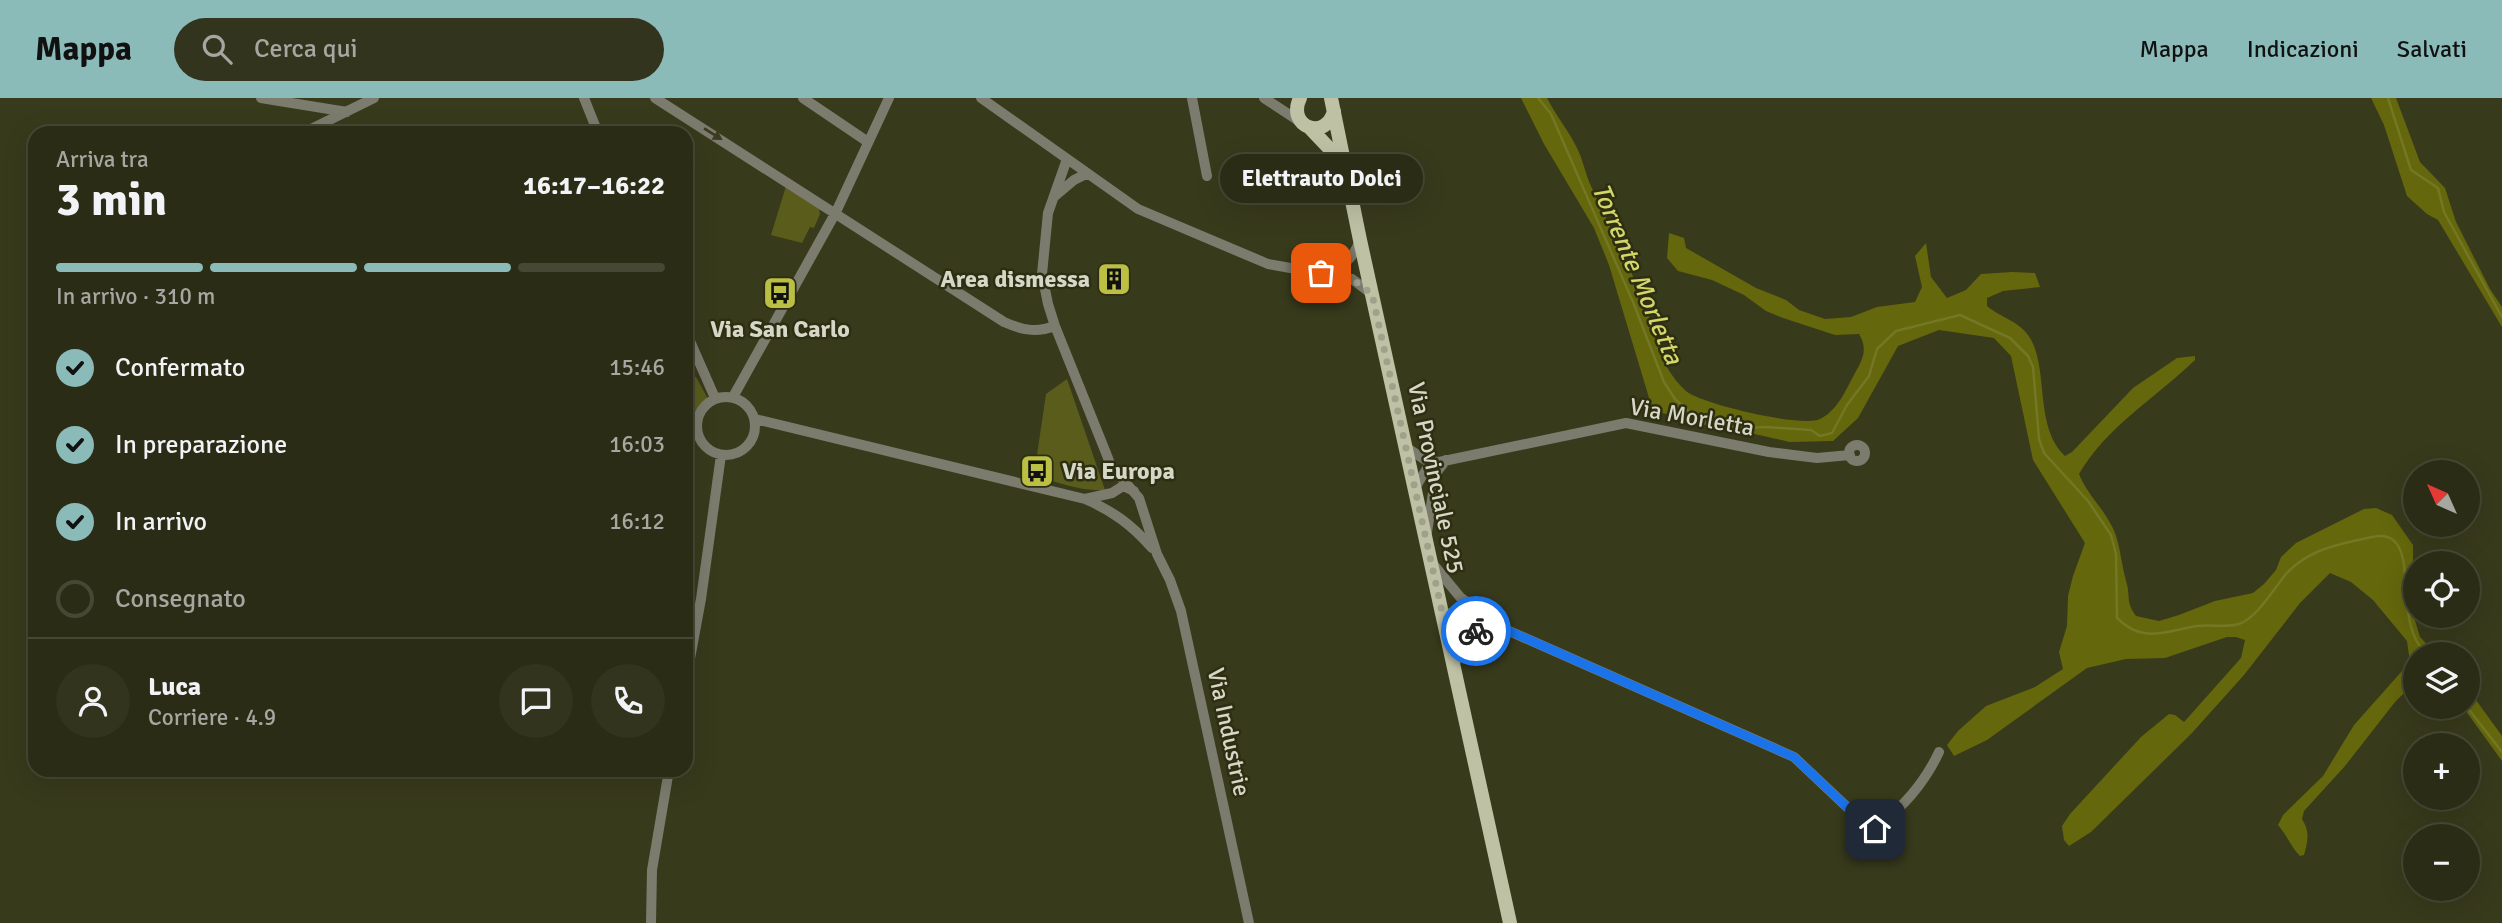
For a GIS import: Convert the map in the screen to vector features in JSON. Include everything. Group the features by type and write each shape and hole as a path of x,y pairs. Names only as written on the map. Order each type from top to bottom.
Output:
{"main road":[{"path":"1300,98 1296,111 1345,165"},
{"name":"Via Provinciale 525","path":"1306,125 1318,128 1326,124 1332,101"},
{"name":"Via Provinciale 525","path":"1332,101 1510,923"}],"street":[{"path":"261,98 347,112"},
{"path":"318,126 374,98"},
{"path":"584,98 595,126"},
{"path":"655,98 1004,322 1021,330 1042,331 1055,326"},
{"path":"803,98 868,142"},
{"path":"733,397 835,212 889,98"},
{"path":"981,98 1138,209 1268,264 1352,279 1372,294"},
{"path":"1192,98 1208,176"},
{"path":"1264,98 1306,125"},
{"name":"Via Industrie","path":"1067,159 1048,212 1043,242 1042,274 1048,304 1111,466 1113,492 1109,500 1115,513 1137,531 1157,554"},
{"path":"1055,196 1086,174"},
{"path":"1321,273 1348,262 1360,240"},
{"path":"693,348 715,398"},
{"path":"733,397 744,402 755,419 754,436 748,445 731,455 721,455 706,448 697,433 699,413 715,398 733,397"},
{"path":"755,419 1085,499 1125,517 1137,509 1137,495 1123,486 1113,492 1085,499"},
{"name":"Via Morletta","path":"1442,461 1626,423 1805,457 1850,455"},
{"path":"1407,448 1427,461 1442,461"},
{"path":"693,642 721,455"},
{"path":"1415,488 1426,470 1442,461"},
{"path":"1427,538 1436,473 1442,461"},
{"name":"Via Industrie","path":"1111,466 1137,495 1157,554 1181,611 1249,923"},
{"path":"1432,562 1460,597 1507,630 1794,757 1864,823 1875,829 1906,801 1929,774 1939,752"},
{"path":"1443,616 1466,608 1478,610"},
{"path":"1443,616 1462,627 1481,633 1507,630"},
{"path":"1454,665 1465,644 1481,633"},
{"path":"651,923 652,870 668,777"}],"shaded area":[{"path":"1521,98 1547,98 1570,136 1643,300 1663,359 1686,391 1711,402 1774,418 1810,421 1820,419 1831,411 1844,393 1864,349 1859,334 1835,335 1783,318 1712,280 1678,271 1667,258 1669,233 1684,238 1686,248 1756,288 1786,300 1799,310 1825,319 1851,317 1877,307 1915,302 1922,287 1915,256 1926,243 1931,277 1947,298 1966,290 1981,274 2035,273 2040,287 2003,291 1987,298 1987,306 2016,324 2030,338 2036,351 2049,430 2055,444 2065,456 2072,452 2133,388 2177,358 2195,356 2195,360 2103,442 2079,474 2114,530 2129,602 2136,616 2159,621 2215,601 2253,593 2264,584 2276,570 2281,557 2296,543 2364,509 2376,508 2392,515 2403,531 2403,537 2407,537 2413,545 2413,551 2403,551 2403,628 2417,628 2425,642 2407,642 2373,600 2351,582 2330,573 2300,603 2244,675 2191,734 2091,832 2069,846 2064,840 2062,826 2070,814 2141,737 2169,714 2184,722 2241,658 2245,640 2227,637 2165,658 2126,659 2087,668 1987,740 1954,756 1947,745 1958,731 1986,706 2035,687 2063,669 2059,652 2067,626 2068,596 2085,543 2033,460 2011,356 1994,338 1939,330 1898,346 1858,418 1833,441 1790,442 1653,411 1609,265 1594,228 1544,144"},
{"path":"2371,98 2396,98 2420,162 2445,188 2456,222 2502,307 2502,327 2438,220 2407,196 2384,125"},
{"path":"786,186 819,208 820,214 814,228 810,227 802,243 771,235"},
{"path":"693,376 696,377 707,397 699,409 694,425"},
{"path":"1067,379 1105,490 1078,488 1034,475 1046,394"},
{"path":"2403,670 2403,694 2345,766 2304,811 2302,819 2308,836 2304,855 2300,856 2278,825 2283,815 2323,776 2354,725"},
{"path":"2480,706 2502,736 2502,761 2472,719 2480,719"}],"waterway":[{"name":"Torrente Morletta","path":"1538,98 1551,114 1633,302 1664,382 1675,399 1697,419 1716,430 1766,427 1811,430 1820,436 1832,433 1847,405 1869,376 1877,349 1896,331 1960,315 2010,338 2028,356 2033,367 2039,439 2044,453 2088,501 2111,535 2116,554 2117,618 2127,626 2136,631 2155,634 2197,626 2239,624 2259,609 2286,574 2302,560 2338,545 2385,536 2393,540 2400,549 2408,609 2417,642"},
{"path":"2388,98 2411,170 2438,188 2444,212 2502,317"},
{"name":"Torrente Morletta","path":"2476,719 2502,752"}],"way so far":[{"path":"1321,273 1358,281 1372,294 1443,616 1455,624 1476,631"}],"place":[{"name":"Elettrauto Dolci","path":"1321,273"},
{"name":"Area dismessa","path":"1114,279"},
{"name":"Via San Carlo","path":"780,293"},
{"name":"Via Europa","path":"1037,471"}],"route":[{"path":"1476,631 1481,633 1507,630 1794,757 1864,823 1875,829"}]}
